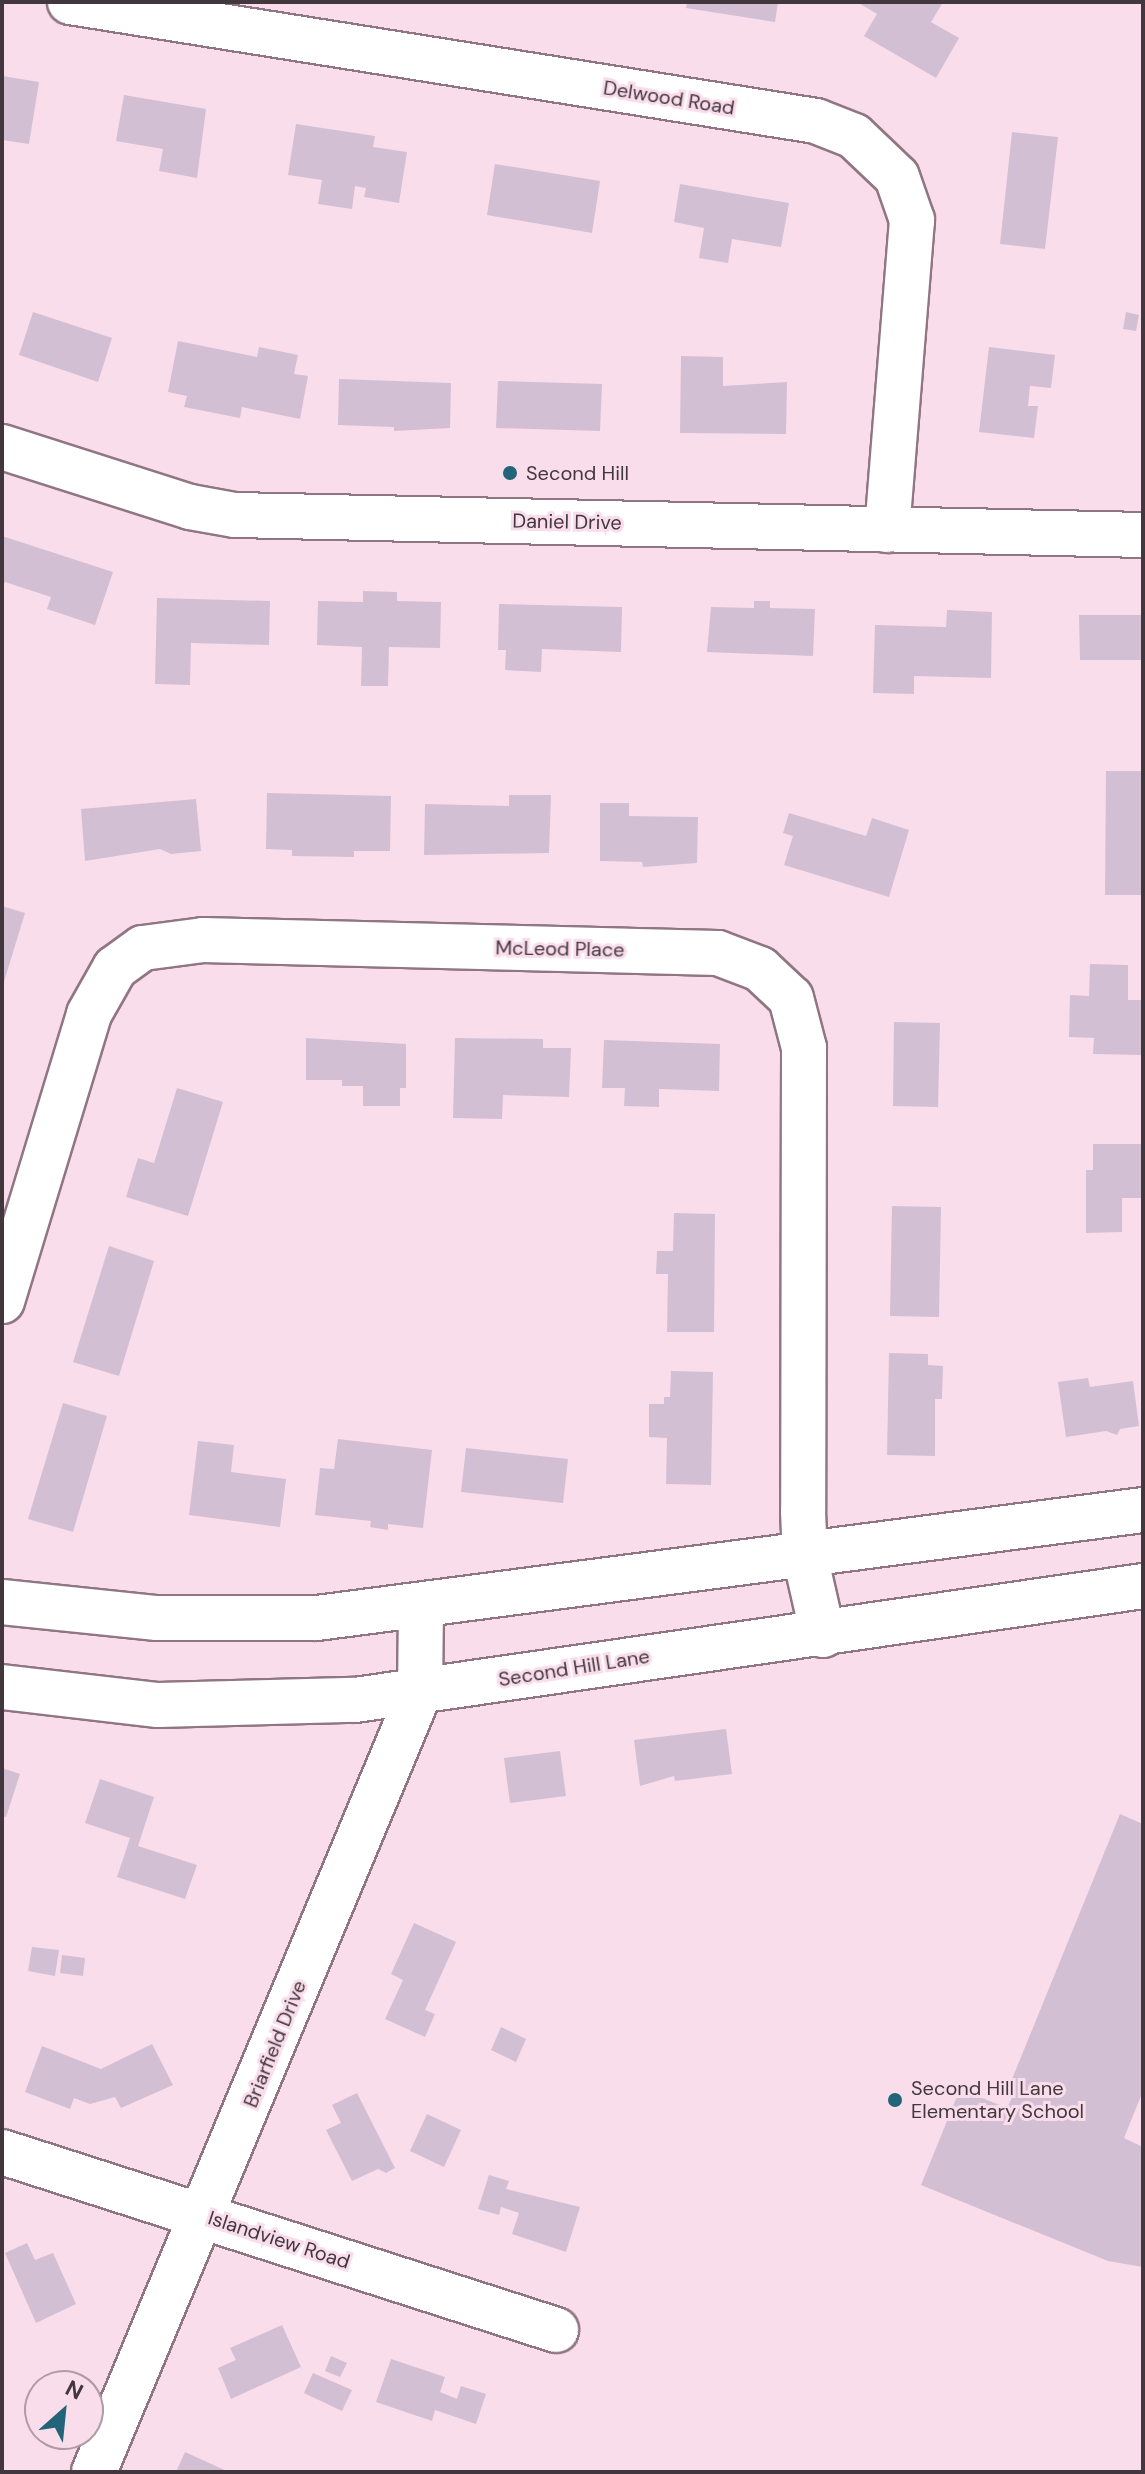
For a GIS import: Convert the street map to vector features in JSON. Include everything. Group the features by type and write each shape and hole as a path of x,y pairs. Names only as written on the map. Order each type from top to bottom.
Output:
{"street":[{"name":"Delwood Road","path":"70,2 816,121 854,136 897,177 912,220 887,530"},
{"name":"Daniel Drive","path":"2,447 190,507 235,515 1143,535"},
{"name":"McLeod Place","path":"2,1301 89,1014 115,968 143,948 203,940 718,953 760,969 791,998 804,1048 805,1556 823,1635"},
{"path":"2,1602 157,1618 317,1618 421,1608 1143,1510"},
{"name":"Second Hill Lane","path":"2,1687 158,1705 355,1700 823,1635 1143,1586"},
{"name":"Briarfield Drive","path":"94,2472 204,2215 420,1691 421,1608"},
{"name":"Islandview Road","path":"2,2152 556,2330"}],"building":[{"path":"687,2 778,2 775,22 686,8"},
{"path":"857,2 943,2 931,22 959,38 936,78 864,36 877,14"},
{"path":"2,76 39,82 29,144 2,140"},
{"path":"124,95 206,109 197,178 159,171 163,149 116,141"},
{"path":"296,124 375,136 373,147 407,152 399,203 364,197 366,188 355,186 352,209 318,204 322,180 288,175"},
{"path":"1012,132 1058,137 1045,249 1000,244"},
{"path":"495,164 600,181 592,233 487,215"},
{"path":"680,184 789,203 781,247 732,239 728,263 699,258 704,228 674,222"},
{"path":"33,312 112,338 98,382 19,355"},
{"path":"1126,312 1139,315 1136,331 1123,329"},
{"path":"178,341 257,357 259,347 298,355 294,374 308,376 300,419 242,407 240,418 184,407 187,396 168,392"},
{"path":"989,347 1055,355 1051,388 1030,386 1028,406 1038,406 1034,438 979,432"},
{"path":"681,356 723,357 723,386 787,382 786,434 680,433"},
{"path":"339,379 451,383 450,428 394,431 394,427 338,425"},
{"path":"498,381 602,384 600,431 496,428"},
{"path":"2,536 113,572 95,625 47,609 51,597 5,582 2,588"},
{"path":"363,591 397,592 397,601 441,602 440,648 389,647 388,686 361,686 362,647 317,645 318,601 363,602"},
{"path":"157,598 270,601 269,645 191,643 190,685 155,684"},
{"path":"754,601 770,601 770,608 815,609 813,656 707,652 711,607 754,608"},
{"path":"499,604 622,607 621,652 542,649 541,672 505,670 506,650 498,650"},
{"path":"947,610 992,612 991,678 914,676 914,694 873,693 875,625 946,627"},
{"path":"1079,615 1143,615 1143,660 1080,660"},
{"path":"1106,771 1143,771 1143,895 1105,895"},
{"path":"267,793 391,796 390,851 354,851 354,857 292,856 292,850 266,849"},
{"path":"509,795 551,795 549,853 424,855 425,804 509,806"},
{"path":"196,799 201,851 171,854 160,849 85,861 81,809"},
{"path":"600,803 629,803 629,816 698,817 697,863 643,867 642,862 600,861"},
{"path":"789,813 866,836 872,818 909,830 889,897 784,865 793,836 783,833"},
{"path":"2,906 25,913 3,985 2,985"},
{"path":"1090,964 1128,965 1128,1000 1143,1000 1143,1055 1093,1054 1094,1038 1069,1037 1070,995 1089,996"},
{"path":"894,1022 940,1023 938,1107 893,1106"},
{"path":"306,1038 406,1044 406,1088 400,1088 400,1106 363,1106 363,1086 342,1086 342,1080 306,1080"},
{"path":"455,1038 543,1039 543,1048 571,1048 569,1097 503,1095 502,1119 453,1118"},
{"path":"604,1040 720,1044 719,1091 659,1089 659,1107 624,1106 625,1088 602,1088"},
{"path":"177,1088 223,1102 188,1216 126,1197 138,1158 154,1163"},
{"path":"1093,1144 1143,1144 1143,1198 1122,1198 1122,1232 1086,1233 1086,1170 1093,1170"},
{"path":"892,1206 941,1207 939,1317 890,1316"},
{"path":"674,1213 715,1214 714,1332 667,1332 668,1274 656,1274 657,1251 673,1251"},
{"path":"109,1246 154,1261 119,1376 73,1362"},
{"path":"889,1353 928,1354 928,1365 943,1366 942,1399 935,1399 935,1456 887,1455"},
{"path":"671,1371 713,1372 711,1485 666,1484 667,1438 649,1437 649,1404 664,1404 664,1397 670,1397"},
{"path":"1088,1378 1090,1387 1133,1381 1139,1426 1120,1429 1117,1435 1106,1431 1066,1437 1058,1382"},
{"path":"63,1403 107,1416 73,1532 28,1519"},
{"path":"338,1439 432,1450 423,1528 388,1524 388,1530 370,1527 371,1521 315,1515 320,1468 334,1469"},
{"path":"198,1441 234,1445 231,1472 286,1479 280,1527 189,1515"},
{"path":"466,1448 568,1459 563,1503 461,1492"},
{"path":"726,1729 732,1774 675,1781 674,1776 640,1786 634,1740"},
{"path":"560,1751 566,1796 510,1803 504,1758"},
{"path":"2,1768 20,1774 6,1817 2,1816"},
{"path":"100,1779 154,1797 138,1846 197,1865 185,1899 117,1877 130,1838 85,1823"},
{"path":"1120,1814 1143,1824 1143,2091 1124,2138 1143,2147 1143,2267 1108,2261 921,2185 960,2089 1007,2108 1013,2095 1008,2089"},
{"path":"414,1923 456,1942 425,2010 435,2014 425,2037 385,2019 403,1980 391,1974"},
{"path":"32,1947 59,1950 55,1976 28,1971"},
{"path":"62,1955 85,1958 83,1976 60,1973"},
{"path":"501,2027 526,2039 516,2062 491,2050"},
{"path":"152,2044 173,2085 121,2108 115,2097 90,2104 74,2098 70,2109 25,2092 42,2046 101,2069"},
{"path":"357,2093 395,2168 386,2173 378,2169 352,2181 326,2130 341,2123 332,2105"},
{"path":"427,2114 461,2130 444,2167 410,2151"},
{"path":"489,2175 509,2181 506,2189 580,2207 566,2252 512,2234 519,2213 501,2207 499,2215 478,2209"},
{"path":"27,2243 35,2260 53,2253 76,2304 36,2323 5,2253"},
{"path":"282,2325 301,2367 231,2399 218,2368 236,2360 230,2348"},
{"path":"331,2356 347,2363 340,2377 325,2371"},
{"path":"391,2359 445,2377 440,2392 457,2399 461,2386 486,2394 476,2424 435,2410 432,2421 376,2402"},
{"path":"313,2373 352,2390 342,2411 304,2393"},
{"path":"185,2452 229,2472 176,2472"}],"place":[{"name":"Second Hill","path":"510,473"},
{"name":"Second Hill Lane Elementary School","path":"895,2100"}]}
